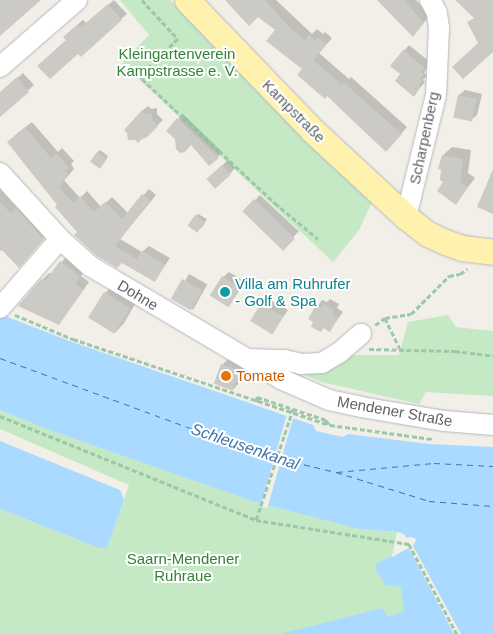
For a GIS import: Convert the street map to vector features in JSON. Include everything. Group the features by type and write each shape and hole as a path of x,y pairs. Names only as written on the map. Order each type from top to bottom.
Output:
{"main road":[{"name":"Kampstraße","path":"187,0 312,130 406,217 428,234 444,242 462,248 493,252"}],"street":[{"path":"0,66 76,0"},
{"name":"Scharpenberg","path":"406,217 436,95 439,28 437,13 430,0"},
{"name":"Dohne","path":"0,173 60,239 90,266 246,359 299,388"},
{"path":"5,310 60,239"},
{"path":"246,359 284,360 301,364 322,363 340,352 361,334"},
{"name":"Mendener Straße","path":"299,388 329,400 361,407 445,421 493,424"}],"path":[{"path":"142,0 178,39 142,74 142,79 275,203 318,239"},
{"path":"361,334 386,318 411,314 449,276 460,274"},
{"path":"5,310 73,339 256,402 330,425 432,439"},
{"path":"386,318 400,349 493,356"},
{"path":"256,402 257,397 326,420 330,425"},
{"path":"256,520 293,409"},
{"path":"0,416 256,520 408,544 457,634"}],"green space":[{"name":"Kleingartenverein Kampstrasse e. V.","path":"120,0 170,0 282,117 372,202 359,230 333,262 122,63 149,35"},
{"path":"448,315 456,327 493,331 493,396 426,392 419,404 321,382 286,367 347,355 399,355 408,322"},
{"name":"Saarn-Mendener Ruhraue","path":"0,410 56,432 255,502 359,529 397,532 393,552 443,634 0,634 0,509 99,548 107,548 129,485 0,429"}],"water":[{"name":"Schleusenkanal","path":"0,314 72,342 313,425 316,431 343,437 348,434 429,444 493,447 493,634 281,634 382,608 388,617 404,611 401,587 385,585 377,572 375,564 411,547 416,541 411,538 407,539 404,534 397,532 359,529 255,502 55,432 0,410"},
{"path":"0,441 120,490 124,499 107,548 99,548 0,509"}],"pier":[{"path":"287,414 294,416 267,508 261,506"},
{"path":"411,537 416,539 413,546 461,634 454,634 409,548 392,557 392,554 413,542 411,540 406,541 404,538"}],"building":[{"path":"0,0 41,0 0,36"},
{"path":"225,0 265,0 288,26 305,40 309,35 315,40 318,37 326,45 313,60 342,85 344,83 402,134 386,152 327,96 325,99 297,75 302,69 266,41 275,30 258,17 249,26"},
{"path":"377,0 404,0 424,23 413,37"},
{"path":"455,0 493,0 493,52 463,79 452,67 478,43 467,22 474,18"},
{"path":"108,4 122,20 81,57 78,54 50,79 37,66 66,40 63,37 77,25 80,28"},
{"path":"403,50 425,68 421,72 424,74 418,86 420,88 414,97 395,81 400,74 390,66"},
{"path":"17,77 29,92 0,117 0,92"},
{"path":"458,95 477,99 472,121 453,117"},
{"path":"142,110 145,114 152,113 152,120 158,126 138,143 135,140 128,140 127,133 124,130"},
{"path":"177,118 219,158 209,166 191,145 185,152 180,153 176,149 175,139 166,131"},
{"path":"25,127 51,158 56,153 69,168 65,171 69,175 59,187 73,203 80,196 94,212 105,202 122,219 142,194 150,201 115,246 137,259 142,251 165,265 155,282 122,263 117,268 97,256 74,235 77,232 55,207 57,205 7,142"},
{"path":"97,152 107,159 100,169 90,162"},
{"path":"442,155 463,159 460,182 468,187 456,205 437,191 443,182 440,180 441,170 438,169"},
{"path":"222,165 231,175 215,189 206,179"},
{"path":"493,169 493,214 477,207"},
{"path":"254,199 295,239 283,251 242,211"},
{"path":"0,201 10,213 16,208 44,239 19,268 0,248"},
{"path":"195,215 205,222 197,233 188,226"},
{"path":"60,261 80,277 75,283 83,290 59,325 18,306 41,279 45,281"},
{"name":"Villa am Ruhrufer - Golf & Spa","path":"222,276 241,288 228,307 210,296"},
{"path":"182,279 202,290 191,310 171,299"},
{"path":"104,292 130,308 114,334 88,317"},
{"path":"261,303 283,316 272,334 250,321"},
{"path":"324,304 334,310 332,314 338,318 330,332 323,328 321,332 311,327 313,322 308,319 316,305 321,308"},
{"path":"221,364 240,371 233,391 214,384"}],"ferry route":[{"path":"0,358 261,454 336,472 429,501 493,506"},
{"path":"337,472 434,463 493,466"}],"place":[{"name":"Villa am Ruhrufer - Golf & Spa","path":"225,292"},
{"name":"Tomate","path":"226,376"}]}
